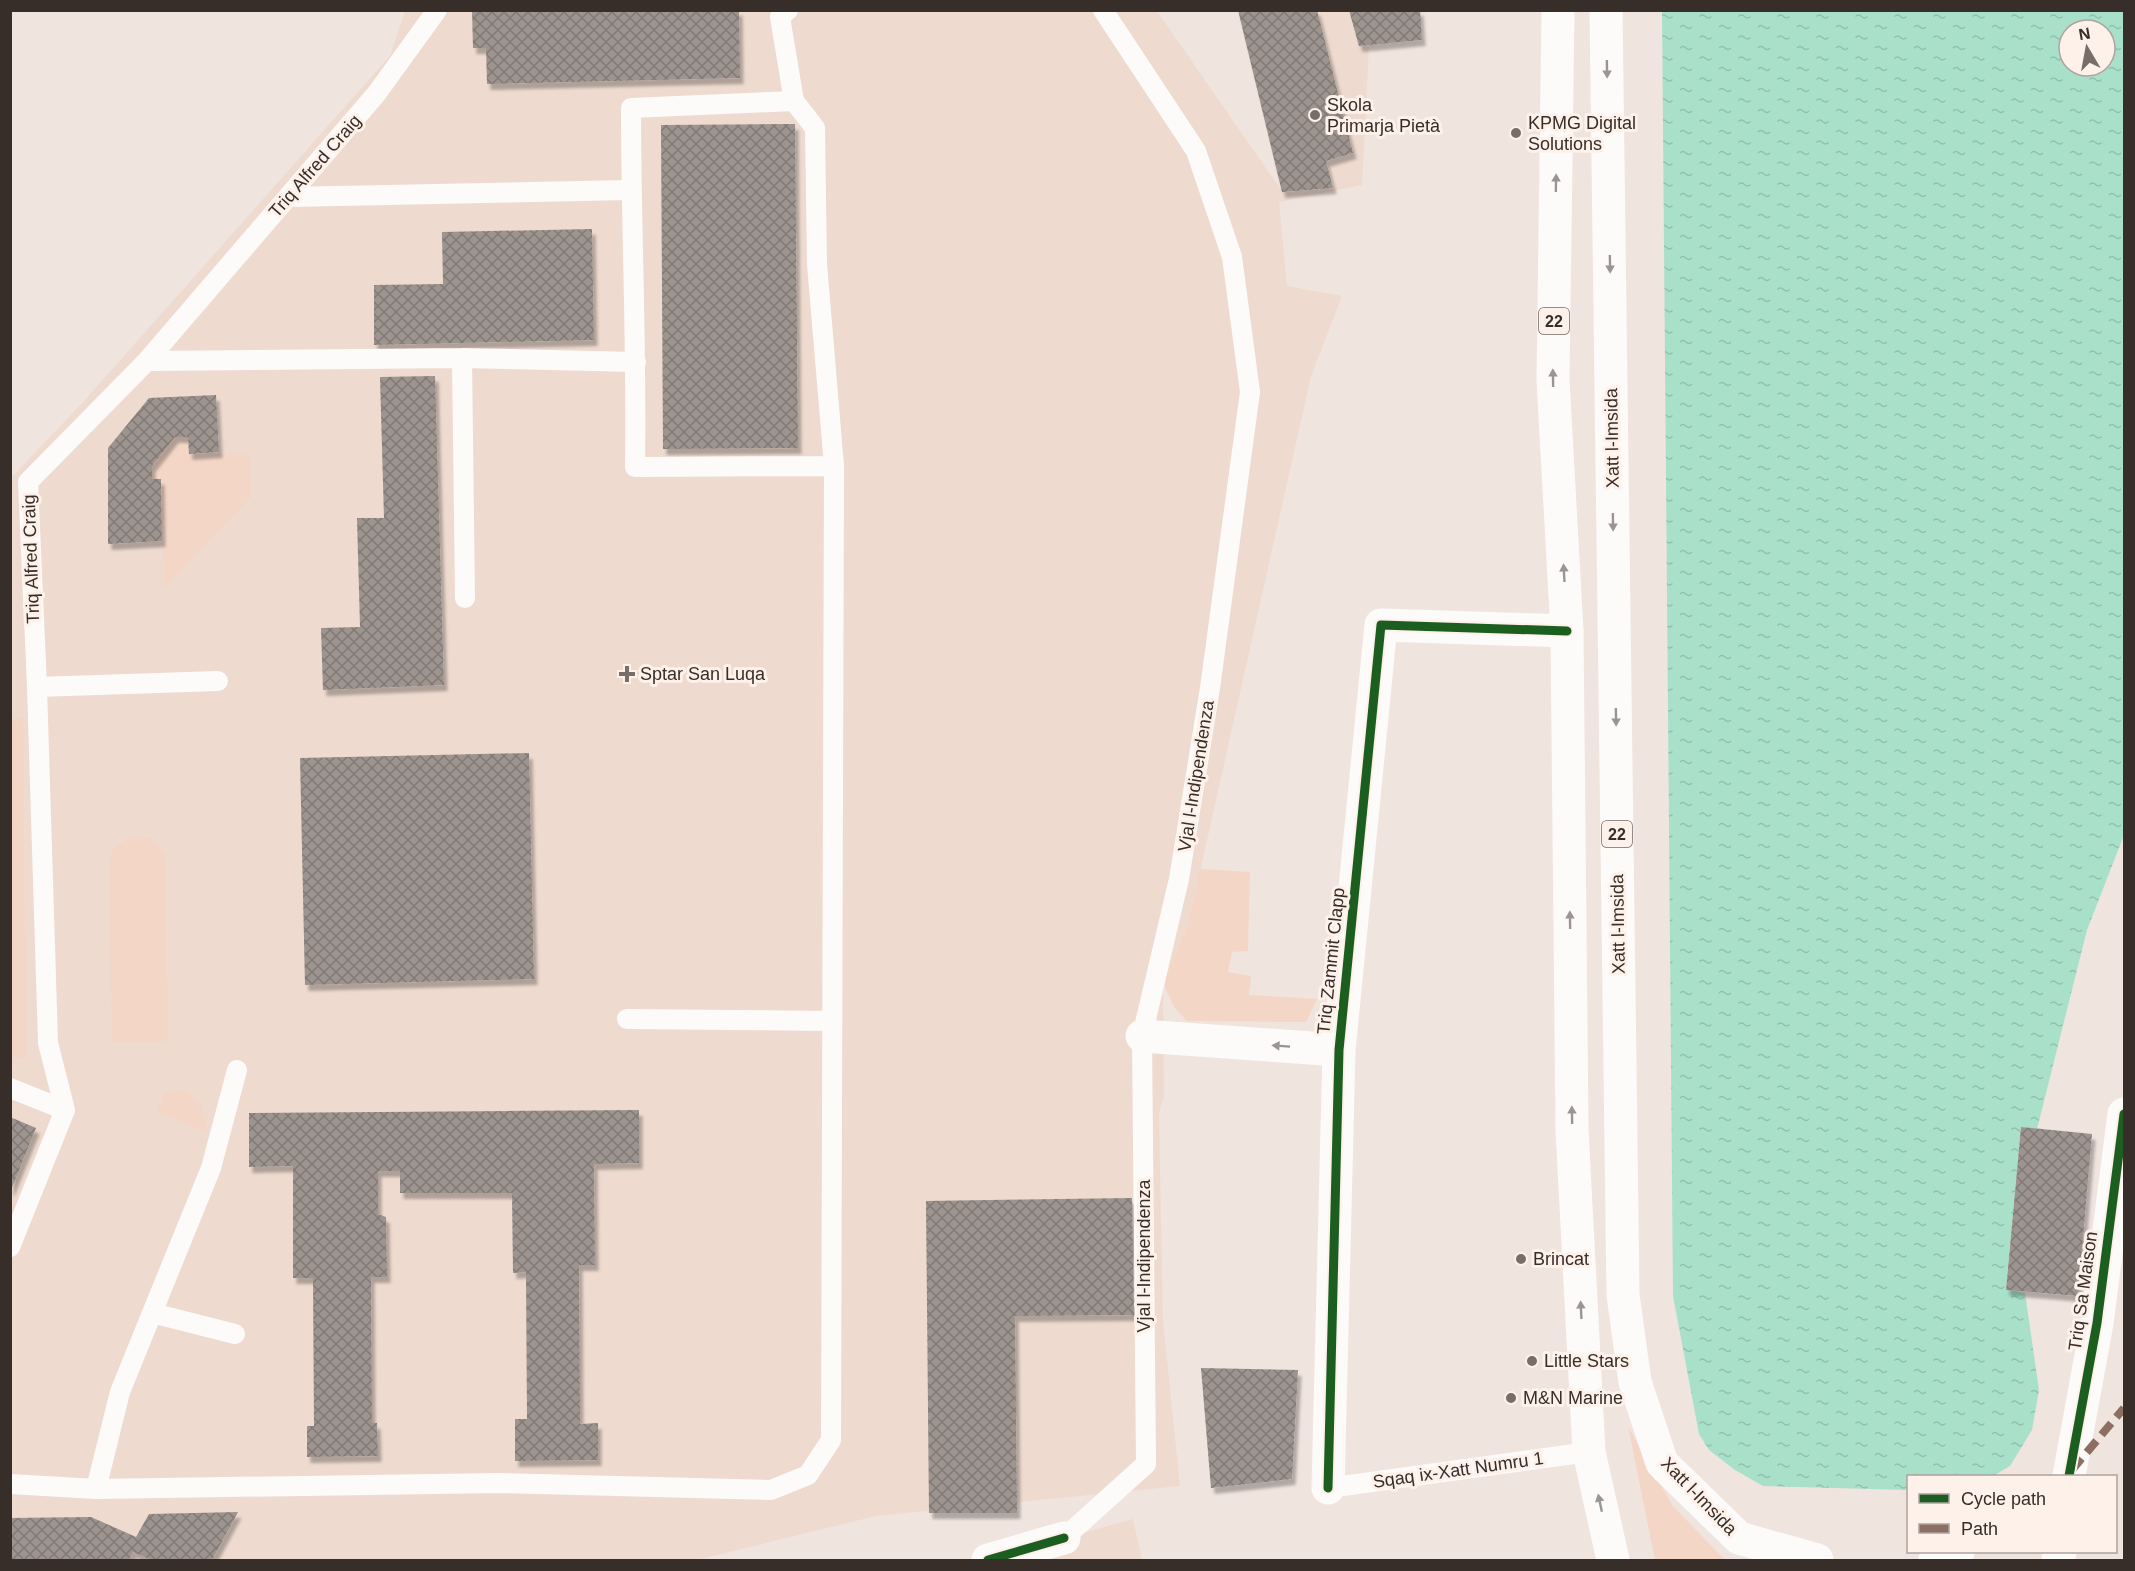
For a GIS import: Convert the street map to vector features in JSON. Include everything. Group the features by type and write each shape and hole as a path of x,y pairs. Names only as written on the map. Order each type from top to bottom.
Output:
{"main road":[{"name":"22","path":"1558,10 1553,380 1567,631 1572,1130 1589,1452 1613,1560"},
{"name":"Xatt l-Imsida","path":"1606,10 1623,1295 1633,1371 1662,1463 1739,1538 1817,1560"},
{"name":"Triq Zammit Clapp","path":"1328,1488 1339,1050 1381,625 1567,631"},
{"name":"Triq Zammit Clapp","path":"1142,1036 1339,1050"},
{"name":"Triq Sa Maison","path":"2068,1475 2097,1323 2124,1114"},
{"path":"988,1560 1064,1538"},
{"path":"1935,1560 1953,1553"}],"lane":[{"name":"Triq Alfred Craig","path":"65,1110 48,1043 28,482 147,361 377,93 437,10"},
{"name":"Vjal l-Indipendenza","path":"1064,1538 1146,1464 1142,1036 1179,879 1210,688 1250,392 1232,257 1196,151 1103,10"},
{"path":"10,1484 96,1489 499,1483 771,1490 808,1475 831,1440 834,466 817,264 815,128 794,100 782,13"},
{"path":"794,100 632,108 636,362 635,467 834,466"},
{"path":"288,197 632,190"},
{"path":"147,361 462,358 636,362"},
{"path":"462,358 465,598"},
{"path":"37,687 218,681"},
{"path":"627,1019 832,1021"},
{"path":"96,1489 120,1392 211,1168 237,1070"},
{"path":"10,1088 65,1110 10,1247"},
{"path":"153,1313 235,1334"},
{"name":"Sqaq ix-Xatt Numru 1","path":"1328,1488 1589,1452"}],"shaded area":[{"name":"Sptar San Luqa","path":"405,11 1157,11 1281,190 1238,11 1432,11 1421,14 1422,40 1369,46 1362,185 1279,202 1287,286 1342,296 1311,376 1188,925 1163,983 1164,1096 1159,1113 1163,1321 1180,1486 876,1516 696,1560 11,1560 10,479 84,401 390,56"},
{"path":"175,437 188,437 189,454 249,453 251,497 164,588 161,479 152,479 152,466"},
{"path":"23,718 26,1057 11,1058 10,719"},
{"path":"133,836 151,838 165,853 168,1041 112,1042 109,865 114,847"},
{"path":"1200,869 1250,872 1248,951 1232,952 1228,972 1251,976 1249,995 1317,999 1306,1022 1187,1021 1174,1007 1163,983 1188,925"},
{"path":"184,1090 201,1108 208,1133 158,1112 164,1093"},
{"path":"1628,1426 1672,1505 1725,1560 1655,1560"},
{"path":"1133,1519 1142,1560 988,1560 1064,1538"}],"water":[{"path":"1662,11 2124,11 2124,835 2087,930 2037,1129 2021,1127 2006,1289 2025,1293 2039,1390 2032,1430 2010,1466 1995,1475 1907,1475 1907,1490 1763,1486 1735,1470 1709,1450 1699,1434 1673,1296"}],"building":[{"path":"472,10 739,10 740,78 487,84 486,48 473,48"},
{"name":"Skola Primarja Pietà","path":"1238,10 1317,10 1353,153 1326,161 1333,188 1282,192"},
{"path":"1349,10 1420,10 1422,40 1359,46"},
{"path":"795,124 798,448 663,449 661,125"},
{"path":"592,229 594,340 374,345 374,285 443,284 442,232"},
{"path":"435,376 444,685 323,690 321,628 360,627 357,518 384,518 380,377"},
{"path":"216,395 219,452 189,454 188,437 175,437 152,466 152,479 161,479 162,541 108,544 108,448 149,398"},
{"path":"529,753 534,979 305,985 300,758"},
{"path":"639,1110 639,1163 594,1164 595,1265 579,1265 580,1424 598,1423 598,1460 515,1461 515,1419 527,1419 526,1272 513,1273 512,1193 400,1193 400,1171 378,1171 378,1214 386,1217 387,1277 371,1277 372,1423 377,1423 378,1456 307,1457 307,1426 314,1426 313,1278 293,1278 293,1166 249,1167 249,1113"},
{"path":"10,1117 36,1128 11,1190 10,1190"},
{"path":"2021,1127 2092,1134 2078,1296 2006,1290"},
{"path":"1132,1198 1134,1315 1015,1316 1017,1513 929,1513 926,1201"},
{"path":"1201,1368 1298,1370 1292,1479 1211,1488"},
{"path":"238,1512 212,1560 151,1560 133,1552 129,1560 10,1560 10,1518 91,1517 136,1537 149,1514"}],"marked path":[{"path":"2072,1470 2124,1408"}],"cycle path":[{"path":"1328,1488 1339,1050 1381,625 1567,631"},
{"path":"2069,1475 2097,1323 2124,1114"},
{"path":"988,1560 1064,1538"}],"place":[{"name":"Skola Primarja Pietà","path":"1315,115"},
{"name":"KPMG Digital Solutions","path":"1516,133"},
{"name":"Sptar San Luqa","path":"627,674"},
{"name":"Brincat","path":"1521,1259"},
{"name":"Little Stars","path":"1532,1361"},
{"name":"M&N Marine","path":"1511,1398"}]}
